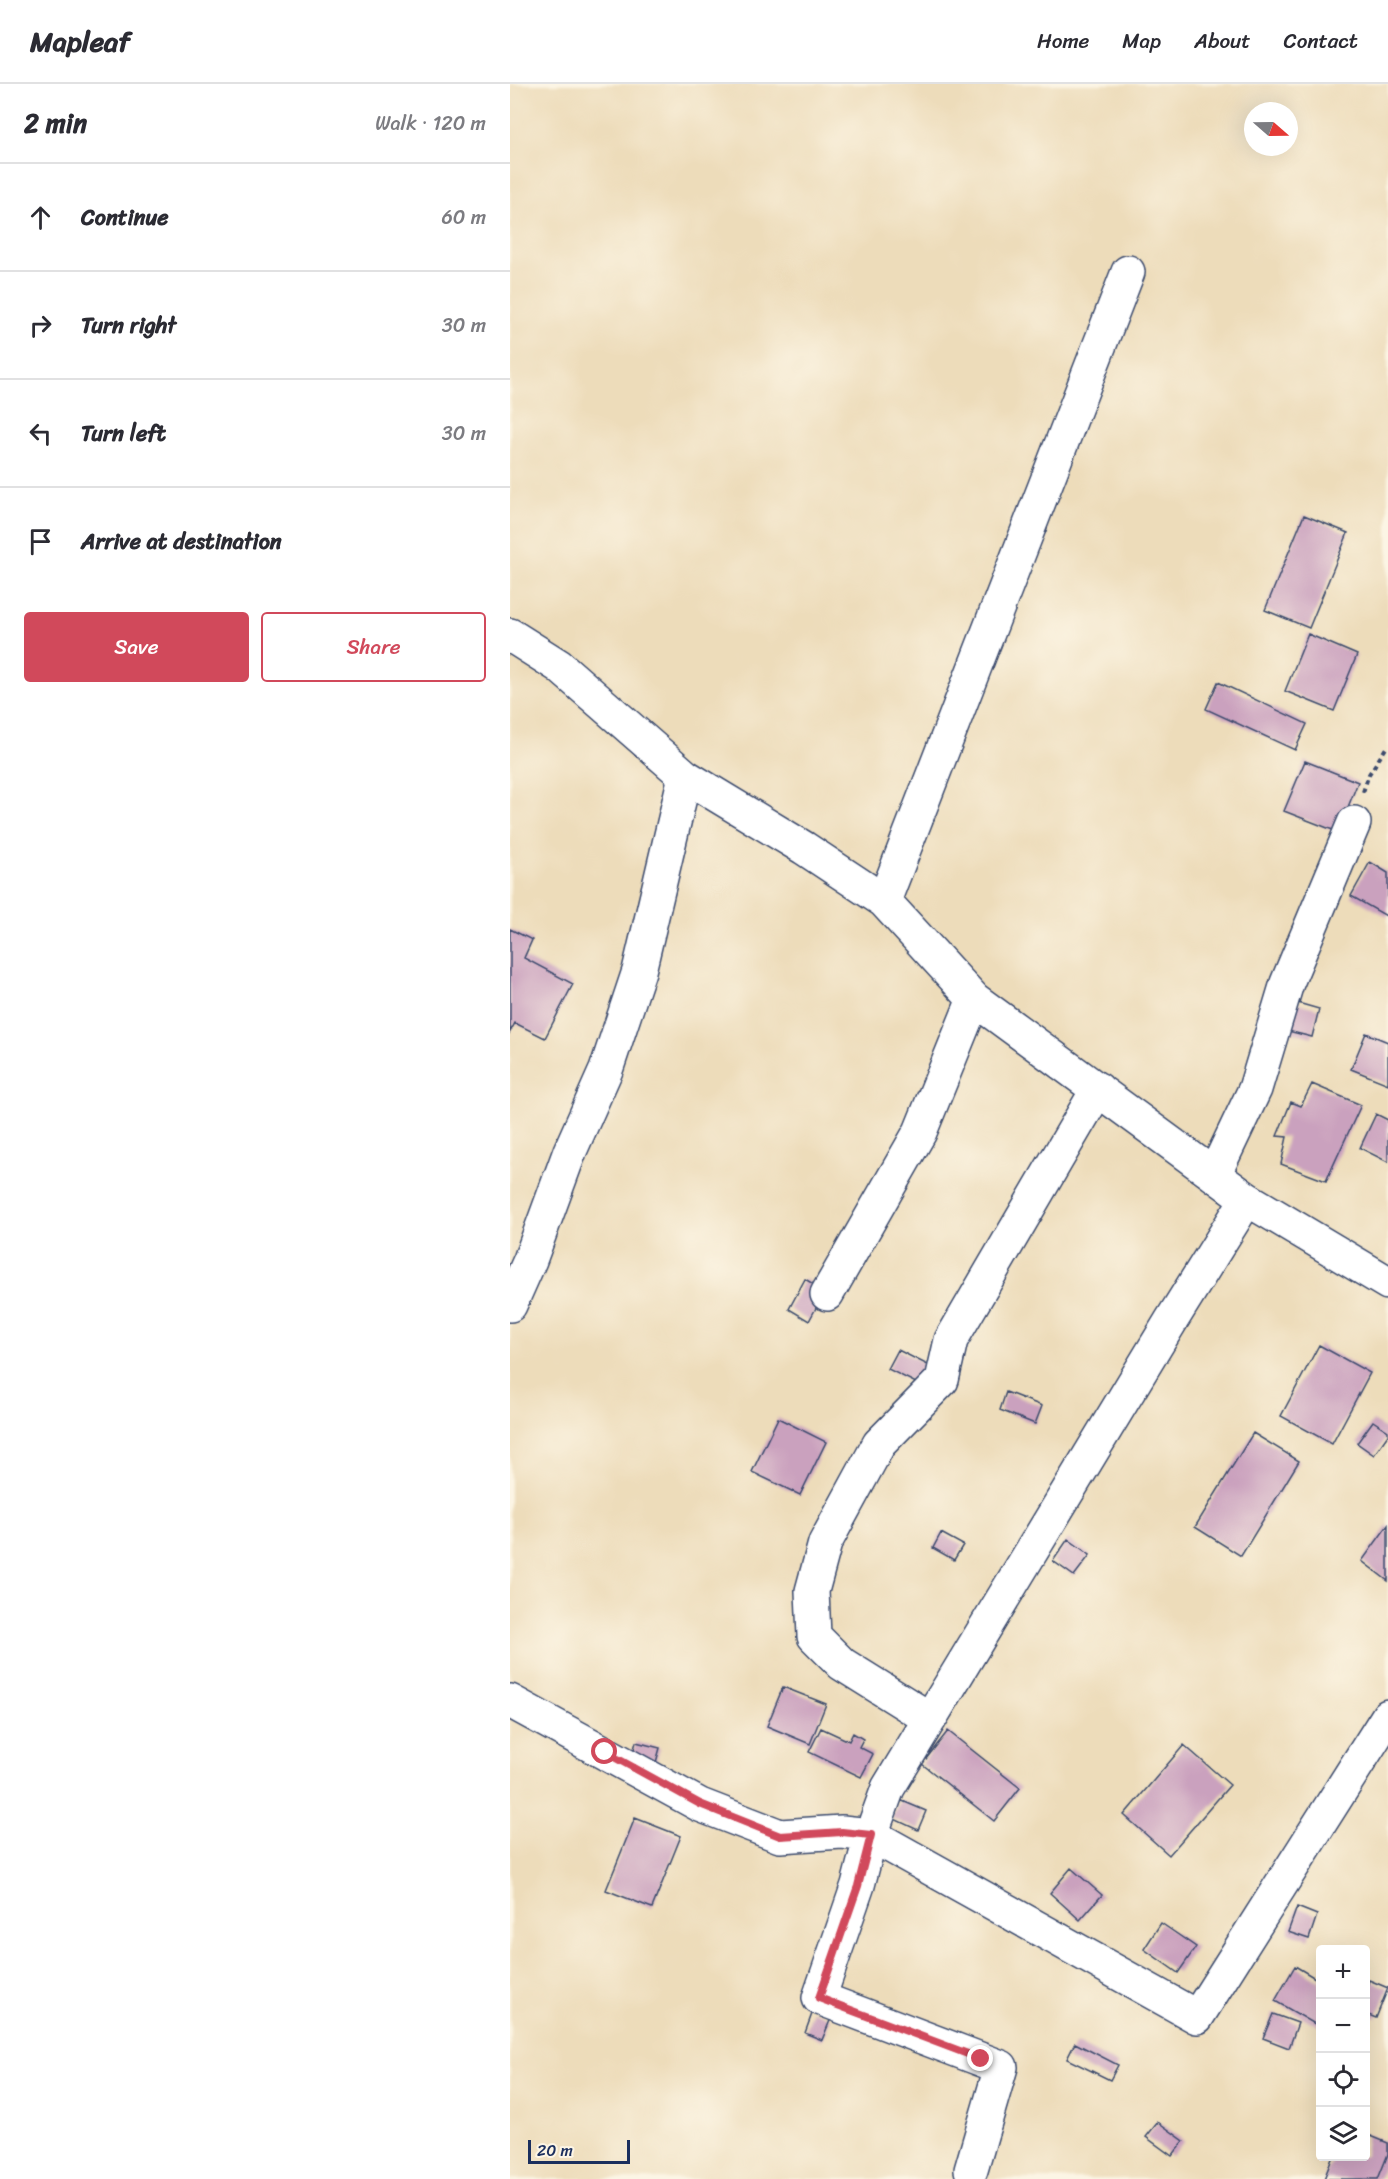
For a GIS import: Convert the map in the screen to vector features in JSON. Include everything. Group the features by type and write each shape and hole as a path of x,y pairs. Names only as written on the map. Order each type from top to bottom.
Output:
{"street":[{"path":"884,901 1128,272"},
{"path":"510,635 559,666 685,776 804,848 884,901 974,999 1247,1199 1386,1279"},
{"path":"510,1305 530,1260 570,1151 606,1070 636,982 685,776"},
{"path":"1214,1175 1255,1089 1287,983 1354,823"},
{"path":"826,1294 920,1132 974,999"},
{"path":"930,1719 842,1664 814,1636 812,1591 825,1543 879,1444 942,1380 951,1340 1098,1089"},
{"path":"970,2170 1001,2067 819,1998 858,1886 871,1835 888,1788 1247,1199"},
{"path":"510,1701 700,1804 780,1836 842,1832 871,1835 1197,2017 1388,1716"}],"path":[{"path":"1354,823 1369,774 1388,745"}],"building":[{"path":"1304,515 1348,533 1309,628 1265,610"},
{"path":"1308,634 1357,655 1334,711 1285,691"},
{"path":"1218,682 1307,724 1295,750 1206,709"},
{"path":"1305,761 1358,782 1338,832 1284,811"},
{"path":"1370,862 1388,873 1388,917 1351,896"},
{"path":"510,929 532,940 524,958 573,984 545,1038 515,1023 510,1032"},
{"path":"1291,1001 1319,1009 1312,1037 1284,1030"},
{"path":"1366,1033 1388,1042 1388,1084 1351,1069"},
{"path":"1312,1084 1361,1105 1326,1181 1281,1164 1287,1137 1277,1136 1291,1102 1301,1106"},
{"path":"1376,1114 1388,1120 1388,1162 1360,1148"},
{"path":"805,1279 825,1291 809,1321 789,1309"},
{"path":"1319,1345 1370,1373 1332,1444 1281,1416"},
{"path":"898,1350 934,1368 924,1387 888,1369"},
{"path":"1006,1392 1042,1406 1035,1424 1000,1410"},
{"path":"778,1418 826,1442 800,1495 752,1472"},
{"path":"1373,1421 1388,1431 1388,1435 1374,1455 1357,1443"},
{"path":"1253,1433 1299,1461 1241,1556 1195,1527"},
{"path":"1388,1525 1388,1581 1362,1561"},
{"path":"941,1533 963,1545 954,1560 933,1548"},
{"path":"1068,1539 1090,1555 1074,1576 1053,1561"},
{"path":"783,1687 826,1704 810,1744 767,1726"},
{"path":"821,1728 849,1741 853,1733 863,1739 859,1747 873,1754 861,1777 809,1752"},
{"path":"948,1731 1020,1788 994,1821 922,1764"},
{"path":"636,1742 660,1748 655,1766 631,1760"},
{"path":"1184,1745 1230,1785 1169,1855 1124,1815"},
{"path":"900,1800 926,1811 918,1830 892,1818"},
{"path":"635,1818 681,1836 652,1908 606,1890"},
{"path":"1071,1868 1102,1895 1080,1920 1050,1893"},
{"path":"1297,1907 1317,1915 1309,1939 1288,1932"},
{"path":"1161,1923 1196,1947 1178,1973 1144,1949"},
{"path":"1295,1966 1316,1979 1316,2025 1275,2001"},
{"path":"1370,1980 1388,1988 1376,2018 1370,2016"},
{"path":"813,2011 831,2018 822,2040 805,2033"},
{"path":"1273,2014 1298,2023 1289,2048 1263,2038"},
{"path":"1075,2043 1118,2065 1110,2080 1067,2059"},
{"path":"1158,2122 1184,2141 1172,2156 1146,2137"},
{"path":"1370,2136 1388,2143 1388,2154 1378,2179 1324,2179 1331,2161 1370,2161"}],"route":[{"path":"605,1752 700,1804 780,1836 842,1832 871,1835 858,1886 819,1998 981,2059"}]}
